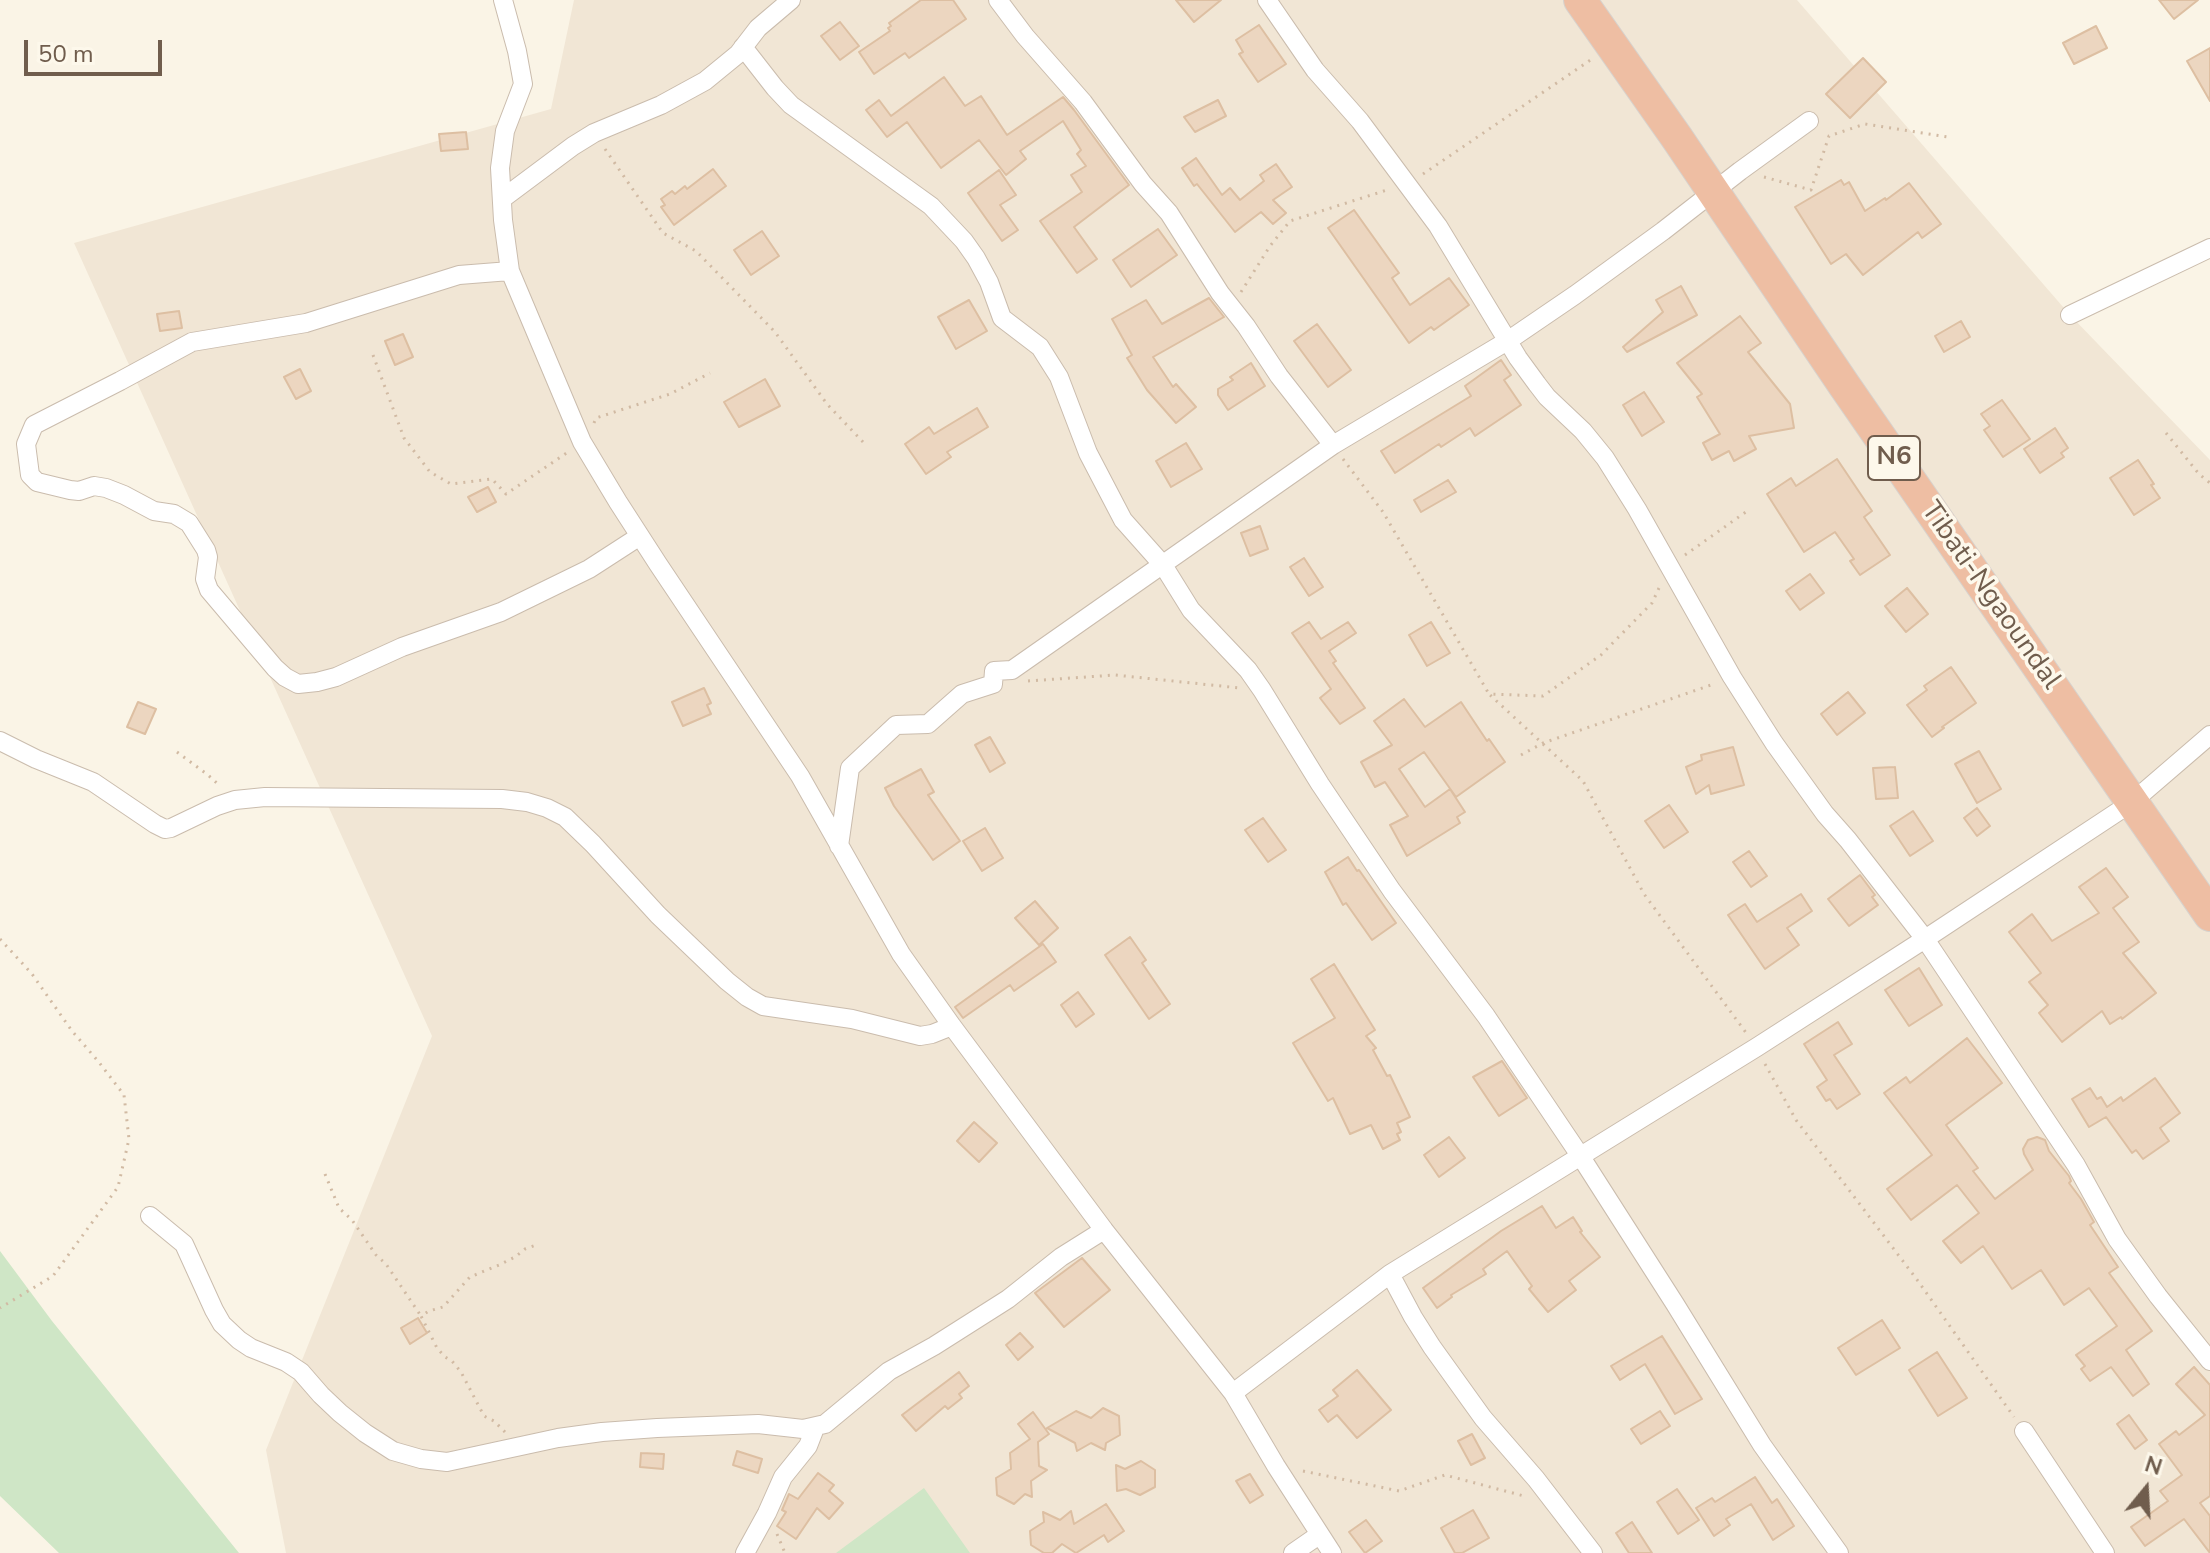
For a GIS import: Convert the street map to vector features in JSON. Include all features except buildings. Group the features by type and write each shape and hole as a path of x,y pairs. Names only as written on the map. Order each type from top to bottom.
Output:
{"highway":[{"name":"Tibati-Ngaoundal","path":"1580,0 2210,915"}],"street":[{"path":"503,0 523,84 505,131 500,168 510,271 582,442 640,536 800,776 901,954 1104,1230 1233,1393 1332,1553"},
{"path":"502,199 594,133 661,105 723,67 758,28 791,0"},
{"path":"998,0 1083,102 1143,184 1169,213 1220,293 1333,445"},
{"path":"1267,0 1315,70 1360,121 1438,226 1518,358 1547,397 1583,431 1605,458 1732,677 1774,743 1825,814 1925,939 2076,1165 2117,1239 2210,1361"},
{"path":"743,47 791,105 931,206 964,241 989,282 1002,318 1040,347 1059,377 1088,453 1123,520 1163,565 1191,610 1248,670 1262,690 1377,869 1486,1016 1581,1157 1762,1445 1839,1553"},
{"path":"839,846 850,768 896,725 928,724 962,694 993,684 994,671 1012,670 1333,445 1509,340 1663,231 1809,121"},
{"path":"2070,315 2210,248"},
{"path":"510,271 459,275 306,323 192,342 34,425 26,444 30,475 37,482 76,491 94,486 106,488 154,511 182,517 206,550 205,579 209,590 275,668 298,684 336,677 402,647 501,612 589,569 640,536"},
{"path":"1233,1393 1390,1274 1757,1047 2131,803 2210,735"},
{"path":"0,741 93,782 163,828 171,828 235,800 265,797 502,799 527,802 565,817 658,915 727,981 763,1006 852,1019 920,1036 952,1026"},
{"path":"150,1216 184,1244 222,1324 251,1348 286,1362 301,1372 340,1413 393,1451 447,1462 573,1436 657,1428 758,1424 815,1428 832,1419 889,1371 1008,1299 1061,1257 1104,1230"},
{"path":"1390,1274 1432,1347 1483,1418 1528,1469 1593,1553"},
{"path":"745,1553 783,1477 808,1446 815,1428"},
{"path":"2024,1431 2105,1553"},
{"path":"1293,1553 1319,1535"}],"path":[{"path":"1740,171 1811,190 1829,136 1865,124 1948,137"},
{"path":"594,133 663,233 696,251 775,332 827,404 863,442"},
{"path":"373,355 404,438 430,472 451,484 492,479 506,494 582,442 596,418 670,394 710,373"},
{"path":"2166,433 2210,483"},
{"path":"1333,445 1383,512 1489,694 1583,781 1644,894 1757,1047 1796,1120 1918,1281 2024,1431"},
{"path":"1489,694 1543,696 1601,655 1652,603 1669,567 1750,509"},
{"path":"993,684 1115,675 1262,690"},
{"path":"1521,755 1543,743 1732,677"},
{"path":"177,752 235,800"},
{"path":"0,939 32,974 72,1031 124,1095 129,1139 118,1187 53,1276 0,1308"},
{"path":"325,1174 339,1208 386,1264 421,1316 437,1348 461,1372 484,1416 494,1421 519,1447"},
{"path":"421,1316 443,1307 470,1277 539,1244"},
{"path":"1276,1466 1399,1491 1445,1475 1554,1503"}],"shaded area":[{"path":"574,0 1797,0 2070,315 2210,460 2210,1553 286,1553 266,1450 432,1036 74,243 551,109"}],"green space":[{"path":"0,1251 52,1321 239,1553 59,1553 0,1496"},
{"path":"924,1488 970,1553 836,1553"}]}
